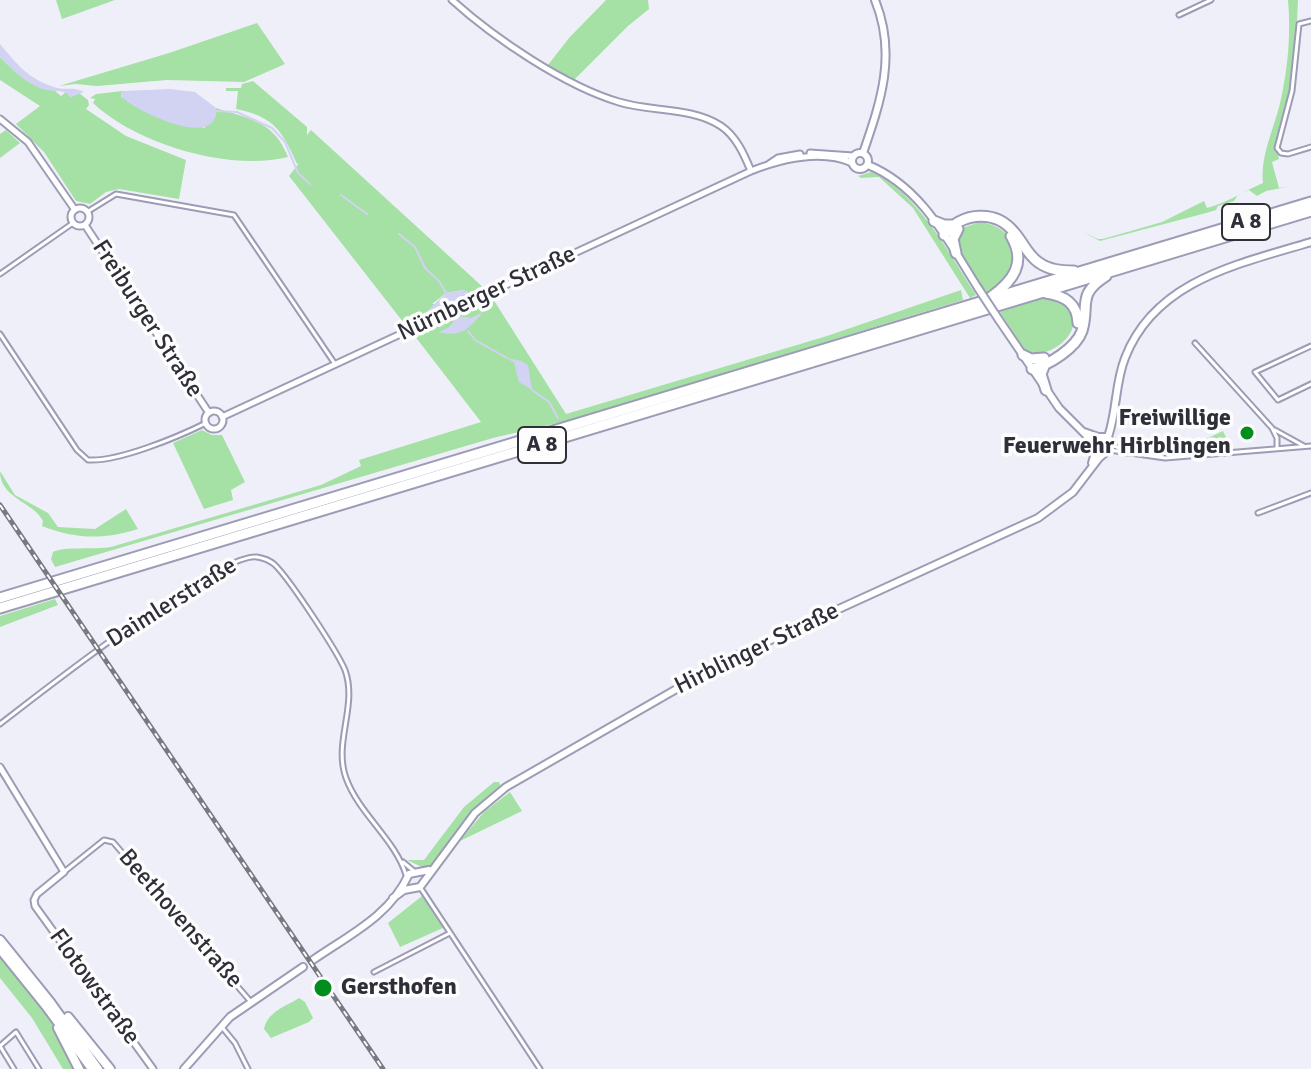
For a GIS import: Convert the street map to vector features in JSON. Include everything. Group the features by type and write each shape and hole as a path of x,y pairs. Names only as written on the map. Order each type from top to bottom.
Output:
{"highway":[{"name":"A 8","path":"2,597 1311,202"},
{"name":"A 8","path":"0,611 42,595 1311,211"},
{"path":"944,235 970,217 993,217 1010,228 1027,252 1044,266 1053,270 1081,272"},
{"path":"934,221 957,226 977,221 993,223 1007,232 1017,248 1018,262 1013,277 981,304"},
{"path":"956,253 953,239 957,226"},
{"path":"1032,369 1076,342 1082,328 1087,294 1095,283 1118,268"},
{"path":"1043,292 1069,301 1075,308 1078,320 1074,336 1044,361 1041,374 1046,390"},
{"path":"1023,355 1044,361"},
{"path":"0,940 110,1069"},
{"path":"0,949 92,1069"},
{"path":"35,981 98,1069"},
{"path":"46,1006 79,1069"}],"main road":[{"path":"868,165 859,169 853,160 863,153 879,105 887,67 885,35 875,0"},
{"path":"863,153 868,158 868,165"},
{"path":"868,165 911,191 1066,417 1096,443 1108,446"},
{"path":"1108,446 1123,361 1134,337 1156,309 1177,292 1201,279 1311,242"},
{"path":"1096,443 1108,446"},
{"path":"1090,470 1096,443"},
{"name":"Hirblinger Straße","path":"393,898 411,888 442,857 465,825 487,802 549,762 727,660 1038,518 1066,499 1108,446"},
{"name":"Hirblinger Straße","path":"313,960 370,924 406,879 419,878"},
{"path":"406,879 411,888"},
{"path":"184,1069 221,1026 303,967"}],"street":[{"path":"452,0 495,34 591,92 624,104 696,116 721,126 737,142 751,171"},
{"path":"1179,15 1211,0"},
{"path":"1311,21 1299,24 1292,91 1277,148 1281,153 1288,154 1311,147"},
{"path":"0,119 28,142 75,210"},
{"name":"Nürnberger Straße","path":"222,417 768,164 814,155 853,160"},
{"path":"87,212 116,194 234,215 335,364"},
{"path":"75,210 87,212 85,225 73,223 71,216 75,210"},
{"path":"0,274 73,223"},
{"name":"Freiburger Straße","path":"85,225 209,413"},
{"path":"0,334 77,450 88,460 159,444 206,423"},
{"path":"1195,343 1272,428 1308,446"},
{"path":"1311,346 1255,372 1278,400 1311,384"},
{"path":"216,411 222,417 219,427 213,429 206,423 209,413 216,411"},
{"path":"1272,428 1279,448"},
{"path":"1279,448 1281,434"},
{"path":"1108,446 1129,454 1165,458 1308,446"},
{"path":"1258,513 1311,493"},
{"name":"Daimlerstraße","path":"0,724 91,654 209,575 236,560 253,557 273,564 344,667 349,688 342,749 346,778 353,794 400,860 419,878 450,933 540,1069"},
{"path":"0,767 64,872"},
{"name":"Beethovenstraße","path":"64,872 107,840 117,846 251,1002"},
{"name":"Daimlerstraße","path":"400,860 406,879"},
{"name":"Flotowstraße","path":"64,872 37,894 35,906 153,1069"},
{"path":"374,972 450,933"},
{"path":"221,1026 235,1043 247,1068"},
{"path":"14,1069 0,1046 16,1032 39,1069"}],"green space":[{"path":"56,0 115,0 62,19"},
{"path":"606,0 648,0 649,9 573,81 548,65"},
{"path":"1288,0 1298,0 1292,76 1277,141 1279,159 1272,162 1279,188 1292,186 1257,196 1249,190 1263,183 1266,152 1278,110 1289,38"},
{"path":"257,23 285,64 244,82 167,80 59,86 169,53"},
{"path":"0,57 18,74 39,87 54,90 61,96 66,92 71,97 79,93 88,100 86,109 126,136 186,160 179,199 119,189 106,192 90,204 76,201 44,152 16,124 40,106 0,80"},
{"path":"253,81 307,127 307,135 311,130 485,292 407,327 289,176 299,163 276,127 260,116 236,109 238,91 226,91 226,88 241,88 242,84","holes":["468,292 453,305 432,304 446,293"]},
{"path":"122,91 121,97 204,128 216,115 216,108 250,119 276,136 288,157 239,161 185,151 158,142 111,118 93,103 95,99 90,98 96,94"},
{"path":"6,130 20,143 0,158 0,134"},
{"path":"871,172 888,181 918,209 976,295 970,298 913,208 879,177 858,176"},
{"path":"1238,195 1234,201 1218,206 1216,210 1100,241 1083,232 1103,239 1162,222 1204,201 1207,208"},
{"path":"979,222 1005,233 1012,242 1014,253 1008,276 987,294 956,245 960,229"},
{"path":"961,290 963,300 570,420 493,438 55,567 51,559 53,552 58,550 111,547 321,485 361,466 359,460 481,422 414,335 493,299 566,414 827,336"},
{"path":"1048,296 1063,302 1072,311 1074,321 1071,331 1054,348 1027,354 1000,312"},
{"path":"202,430 212,435 222,435 245,482 231,490 233,500 204,509 173,443"},
{"path":"1223,431 1231,448 1194,453 1191,446"},
{"path":"0,471 15,495 48,513 58,527 95,529 126,509 138,529 90,536 66,534 42,526 43,521 38,514 5,488"},
{"path":"55,599 58,605 0,627 0,616"},
{"path":"494,782 499,782 501,787 466,820 432,865 426,869 407,860 424,860 464,807"},
{"path":"510,792 522,811 460,841 484,812"},
{"path":"422,896 443,928 400,947 388,923"},
{"path":"0,956 50,1019 76,1069 63,1069 32,1018 0,978"},
{"path":"299,998 305,1002 313,1018 271,1038 264,1029 269,1018"}],"water":[{"path":"0,44 17,64 37,79 58,88 84,92 71,97 34,85 0,57"},
{"path":"170,89 195,92 216,108 214,121 205,127 175,124 142,110 121,96 122,91"},
{"path":"469,292 453,306 427,311 446,293"},
{"path":"483,312 464,331 453,334 439,332 449,327 458,316 471,318"},
{"path":"507,358 528,365 532,390 519,382 514,363"}],"waterway":[{"path":"216,111 237,112 272,128 285,142 298,173 310,184"},
{"path":"341,195 367,214"},
{"path":"399,234 415,247 425,268 446,293"},
{"path":"453,306 458,316"},
{"path":"468,331 475,340 507,358"},
{"path":"532,390 549,402 558,418"}],"railway":[{"path":"0,505 383,1069"}],"place":[{"name":"Freiwillige Feuerwehr Hirblingen","path":"1247,433"},
{"name":"Gersthofen","path":"323,988"}]}
